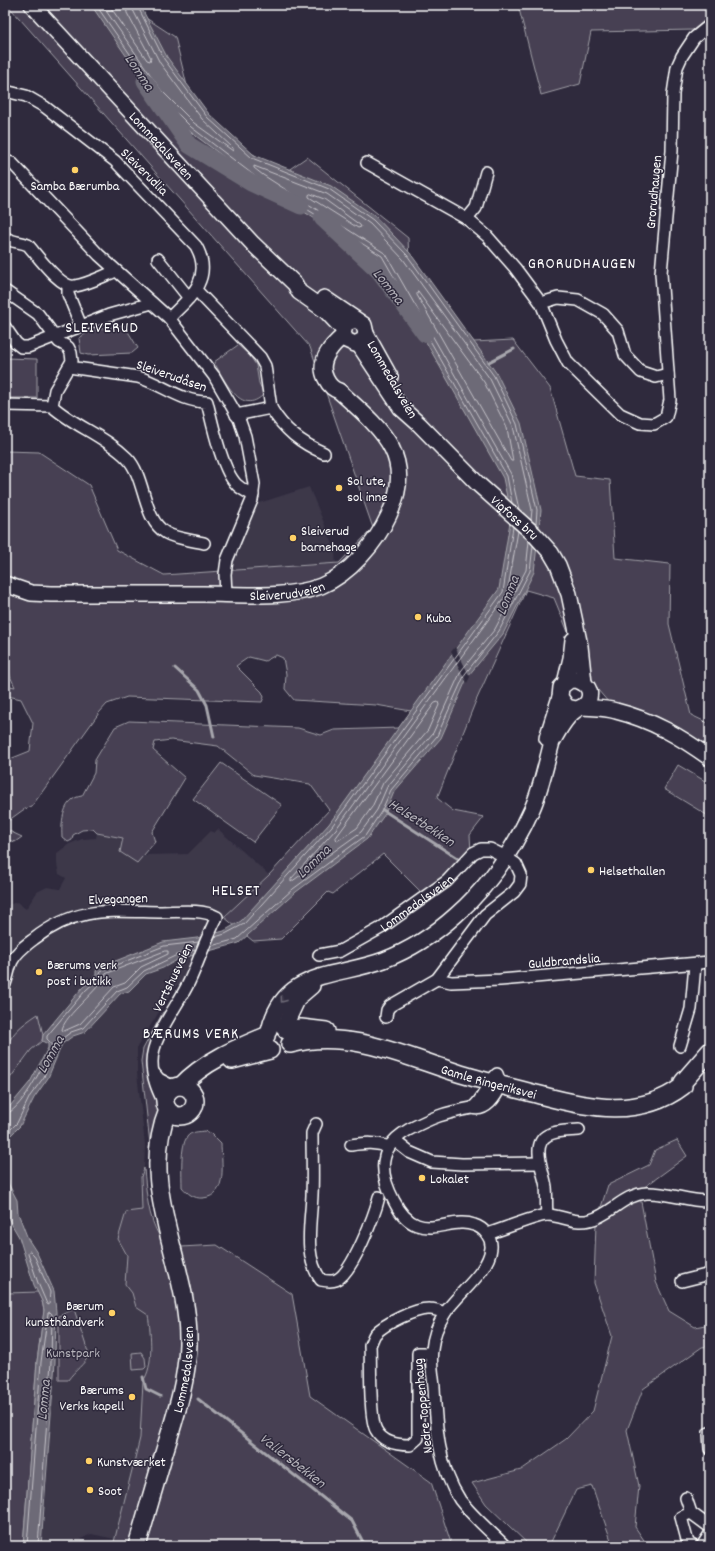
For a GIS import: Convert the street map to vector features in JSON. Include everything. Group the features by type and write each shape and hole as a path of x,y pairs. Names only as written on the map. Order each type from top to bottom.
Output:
{"main road":[{"name":"Lommedalsveien","path":"32,5 248,239 295,284 299,292 326,311 352,337 401,408 419,424 478,484"},
{"name":"Lommedalsveien","path":"295,284 309,288 356,320"},
{"name":"Sleiverudveien","path":"5,584 31,593 51,594 291,593 321,586 343,574 352,565 386,522 398,490 400,479 396,458 392,447 384,434 339,391 332,388 326,380 323,365 330,348 352,337 346,323 356,320"},
{"name":"Vigfoss bru","path":"478,484 534,534 551,553 565,581 575,621"},
{"path":"183,1088 195,1105 187,1114 177,1116 167,1108 165,1098 168,1091 183,1088 188,1079 215,1060 277,1036 298,998 308,988 328,976 385,959 432,934 469,903 488,881 506,857 533,804 552,742 562,725 587,702 580,646 575,621"},
{"path":"521,829 532,782 571,658 575,621"},
{"path":"562,690 574,680 586,687 615,710"},
{"path":"562,690 567,707 615,710 663,727 710,758"},
{"name":"Gamle Ringeriksvei","path":"277,1036 301,1041 346,1041 392,1051 495,1080 615,1101 651,1097 679,1082 683,1082 710,1052"},
{"name":"Lommedalsveien","path":"137,1546 181,1396 187,1359 188,1343 186,1309 157,1176 158,1147 167,1108"},
{"name":"Lommedalsveien","path":"160,1189 165,1143 172,1129 187,1114"}],"street":[{"name":"Grorudhaugen","path":"367,163 467,219 487,236 511,263 541,302 556,340 568,363 620,414 640,423 654,424 666,418 670,400 661,273 672,151 673,94 677,67 682,56 694,38 710,25"},
{"name":"Sleiverudlia","path":"5,91 26,96 45,107 124,168 186,234 199,252 202,278 192,294 170,318"},
{"name":"Sleiverudåsen","path":"5,161 12,163 67,222 116,271 170,318 214,376 236,414 245,436 254,484 253,495 248,512 227,560 225,574 226,594"},
{"path":"467,219 476,208 486,172"},
{"path":"5,237 8,240 21,242 28,245 60,281 68,286 75,286 116,271"},
{"path":"158,259 192,294 260,357 265,366 271,408 278,419 294,436 308,446 324,453"},
{"path":"68,286 68,294 81,326"},
{"path":"5,291 38,314 59,342 68,347 71,353 72,361 62,375 55,390 52,406"},
{"path":"541,302 558,298 578,300 597,310 603,314 618,331 624,355 641,372 656,377 668,374"},
{"path":"5,327 16,343 22,347 38,343 108,315 152,303"},
{"name":"Sleiverudåsen","path":"69,367 138,377 148,380 189,400 207,402 215,434 230,474 236,484 253,495"},
{"path":"5,405 52,406 111,444 130,461 140,482 150,511 155,522 160,528 167,533 204,543"},
{"path":"236,414 271,408"},
{"name":"Lommedalsveien","path":"319,955 340,951 381,928 448,881 473,853 481,849 490,849 506,857"},
{"path":"386,1017 387,1010 390,1006 437,979 485,915 514,892 520,884 521,875 516,864 506,857"},
{"name":"Elvegangen","path":"5,984 12,961 22,947 41,933 73,916 90,912 125,911 199,912 217,917"},
{"name":"Vertshusveien","path":"167,1108 156,1089 152,1062 154,1049 158,1037 182,997 217,917"},
{"name":"Guldbrandslia","path":"437,979 451,982 500,980 694,965 710,962"},
{"path":"680,1046 691,1009 694,965"},
{"path":"154,1073 159,1079 183,1088"},
{"path":"495,1080 479,1103 472,1108 434,1116 405,1132 392,1144 382,1168 384,1181 401,1213 416,1225 425,1227 439,1227 464,1223 474,1225 487,1234 547,1215 577,1222 588,1221 604,1216 620,1202 630,1197 645,1193 661,1193 683,1199 710,1201"},
{"path":"316,1124 312,1133 312,1196 309,1224 314,1271 320,1280 329,1282 338,1280 348,1268 370,1228 379,1197"},
{"path":"547,1215 546,1186 540,1163 540,1148 543,1139 547,1135 557,1132 579,1130"},
{"path":"351,1145 362,1143 392,1144 432,1162 462,1164 540,1163"},
{"name":"Nedre Toppenhaug","path":"487,1234 491,1247 490,1255 475,1278 445,1312 435,1336 431,1353 437,1432 446,1472 460,1500 477,1520 505,1546"},
{"path":"682,1281 710,1274"},
{"path":"431,1353 418,1353 418,1438 410,1445 396,1445 386,1440 375,1428 370,1345 377,1332 397,1319 418,1310 430,1309 445,1312"},
{"path":"709,1434 710,1449"},
{"path":"686,1498 691,1513 710,1527"},
{"path":"691,1513 681,1517 688,1543 693,1546"},
{"path":"702,1546 710,1534"}],"shaded area":[{"path":"309,487 335,549 336,569 236,580 233,563 241,539 259,503"},
{"name":"BÆRUMS VERK","path":"218,829 269,875 219,922 208,925 183,982 175,987 137,1047 137,1073 145,1145 144,1168 141,1177 142,1210 118,1239 127,1255 125,1284 132,1293 136,1307 148,1315 151,1332 148,1374 143,1381 140,1438 115,1539 91,1534 81,1539 88,1542 88,1546 41,1546 55,1362 56,1312 53,1291 8,1293 5,1286 5,917 8,905 17,902 26,909 37,892 47,887 60,889 66,878 59,874 57,853 69,844 82,839 96,838 97,833 123,838 137,862 145,855 188,854 211,831 214,833"}],"green space":[{"path":"6,5 126,5 175,37 191,102 245,149 284,173 307,157 408,238 409,261 474,342 513,340 550,388 575,476 610,480 615,558 670,564 669,624 691,715 710,724 710,760 615,710 586,676 554,598 526,590 475,703 437,798 453,811 484,817 470,835 471,852 445,877 423,894 383,854 333,894 328,892 281,939 253,941 224,917 269,875 329,810 310,784 254,775 218,746 171,740 155,742 153,750 185,778 152,832 155,842 137,863 120,852 123,838 97,833 93,829 82,830 73,835 72,840 68,842 62,837 64,811 71,801 82,796 94,773 95,760 115,727 129,721 298,728 321,735 334,730 399,728 411,711 376,705 294,700 285,689 286,674 283,658 276,655 265,661 249,657 236,666 262,692 264,697 262,702 127,697 107,704 32,806 23,810 5,823 5,761 30,751 33,723 21,699 8,696 10,686 15,687 10,676 5,641 5,451 39,452 89,485 117,550 164,575 339,563 373,528 310,347"},
{"path":"518,5 710,5 710,16 693,30 591,32 580,84 541,95"},
{"path":"124,325 138,348 132,353 88,355 81,353 79,338 90,331"},
{"path":"238,345 250,356 256,365 259,383 264,394 256,400 248,402 241,399 228,386 214,362"},
{"path":"5,358 37,359 37,398 5,398"},
{"path":"221,763 282,805 253,842 193,799"},
{"path":"678,765 710,784 710,817 664,789"},
{"path":"5,829 22,837 15,842 5,839"},
{"path":"163,1012 166,1012 154,1034 148,1051 146,1067 160,1110 180,1314 179,1355 168,1414 129,1546 113,1546 140,1438 143,1381 149,1367 151,1350 148,1315 136,1307 132,1293 125,1284 127,1255 118,1239 126,1212 142,1210 141,1177 144,1168 150,1213 160,1237 141,1061 143,1049"},
{"path":"38,1014 43,1035 42,1041 31,1050 5,1085 5,1061 8,1044 18,1029"},
{"path":"205,1131 211,1133 221,1143 222,1176 217,1191 211,1196 197,1198 182,1187 182,1154 185,1141 189,1135 195,1132"},
{"path":"677,1140 687,1156 639,1191 656,1282 669,1311 695,1327 710,1324 710,1346 702,1347 643,1389 627,1430 639,1486 635,1527 648,1546 613,1546 592,1486 576,1490 549,1546 530,1546 486,1504 472,1483 521,1470 566,1439 593,1411 612,1336 594,1283 596,1223 608,1185 649,1165 655,1150"},
{"path":"217,1245 292,1294 310,1396 431,1482 452,1546 141,1546 191,1315 181,1247"},
{"path":"5,1286 8,1293 38,1292 44,1311 37,1361 23,1546 5,1546"},
{"name":"Kunstpark","path":"74,1309 89,1355 85,1362 68,1380 59,1380 59,1316"},
{"path":"141,1352 145,1358 146,1367 144,1369 133,1370 132,1353"}],"water":[{"path":"91,5 140,5 167,57 209,114 254,155 331,186 376,217 410,253 497,374 521,423 541,510 534,572 503,634 468,676 441,738 394,792 385,814 367,839 296,892 239,943 179,959 163,968 146,974 129,991 120,994 85,1032 73,1036 62,1044 48,1078 34,1098 20,1126 6,1140 5,1151 5,1112 30,1082 48,1048 48,1044 42,1041 43,1035 82,988 96,975 98,968 163,942 197,938 224,931 241,921 329,824 499,589 511,516 503,478 379,259 258,183 188,130 154,96"},
{"path":"5,1167 9,1185 17,1200 18,1213 28,1239 37,1253 54,1291 56,1312 55,1362 41,1546 23,1546 37,1361 44,1310 42,1301 34,1285 19,1237 8,1218 5,1206"}],"pier":[{"path":"455,647 470,677 467,683 451,652"}],"waterway":[{"name":"Lomma","path":"145,81 189,145 251,183 301,206"},
{"name":"Lomma","path":"322,218 379,271 425,334"},
{"path":"489,362 514,349"},
{"path":"175,668 199,690 207,705 214,737"},
{"name":"Helsetbekken","path":"383,810 457,858"},
{"name":"Vallersbekken","path":"143,1377 146,1389 160,1396"},
{"name":"Vallersbekken","path":"198,1399 352,1521 365,1546"}],"place":[{"name":"Samba Bærumba","path":"75,170"},
{"name":"Sol ute, sol inne","path":"339,488"},
{"name":"Sleiverud barnehage","path":"293,538"},
{"name":"Kuba","path":"418,617"},
{"name":"Helsethallen","path":"591,870"},
{"name":"Bærums verk post i butikk","path":"39,972"},
{"name":"Lokalet","path":"422,1178"},
{"name":"Bærum kunsthåndverk","path":"112,1313"},
{"name":"Bærums Verks kapell","path":"132,1397"},
{"name":"Kunstværket","path":"89,1461"},
{"name":"Soot","path":"90,1490"}],"district":[{"name":"GRORUDHAUGEN","path":"582,262"},
{"name":"SLEIVERUD","path":"102,326"},
{"name":"HELSET","path":"236,889"},
{"name":"BÆRUMS VERK","path":"191,1032"}]}
